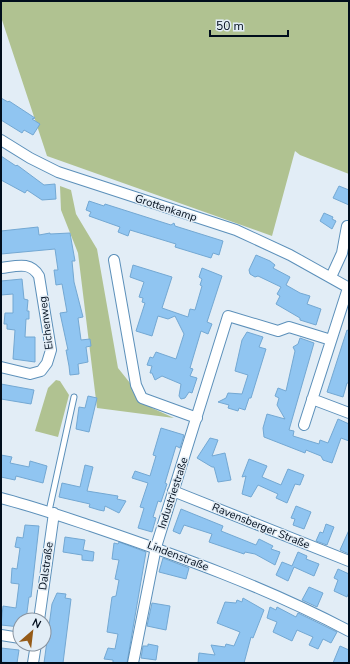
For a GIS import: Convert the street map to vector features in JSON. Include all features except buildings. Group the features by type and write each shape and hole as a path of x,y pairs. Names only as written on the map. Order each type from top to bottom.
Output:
{"street":[{"name":"Grottenkamp","path":"1,140 30,158 58,172 236,230 290,255 349,288 304,425"},
{"path":"331,277 342,253 347,226"},
{"path":"114,260 136,385 142,398 196,418"},
{"name":"Eichenweg","path":"1,268 27,266 35,268 39,276 51,350 47,363 41,370 30,374 1,367"},
{"name":"Industriestraße","path":"133,663 156,547 228,316 278,331 289,326 331,340"},
{"path":"312,399 349,413"},
{"name":"Ravensberger Straße","path":"173,491 349,562"},
{"name":"Lindenstraße","path":"1,498 52,512 156,547 268,591 349,631"},
{"name":"Dalstraße","path":"40,612 52,512"},
{"path":"1,635 12,637"},
{"path":"33,663 35,652"}],"lane":[{"path":"52,512 74,397"}],"green space":[{"path":"1,1 349,1 349,174 300,155 295,151 272,236 47,156 1,17"},
{"path":"60,186 71,190 76,214 97,249 118,368 152,408 174,418 97,408 78,253 61,210"},
{"path":"56,380 60,381 69,395 58,437 35,431 48,388"}]}
